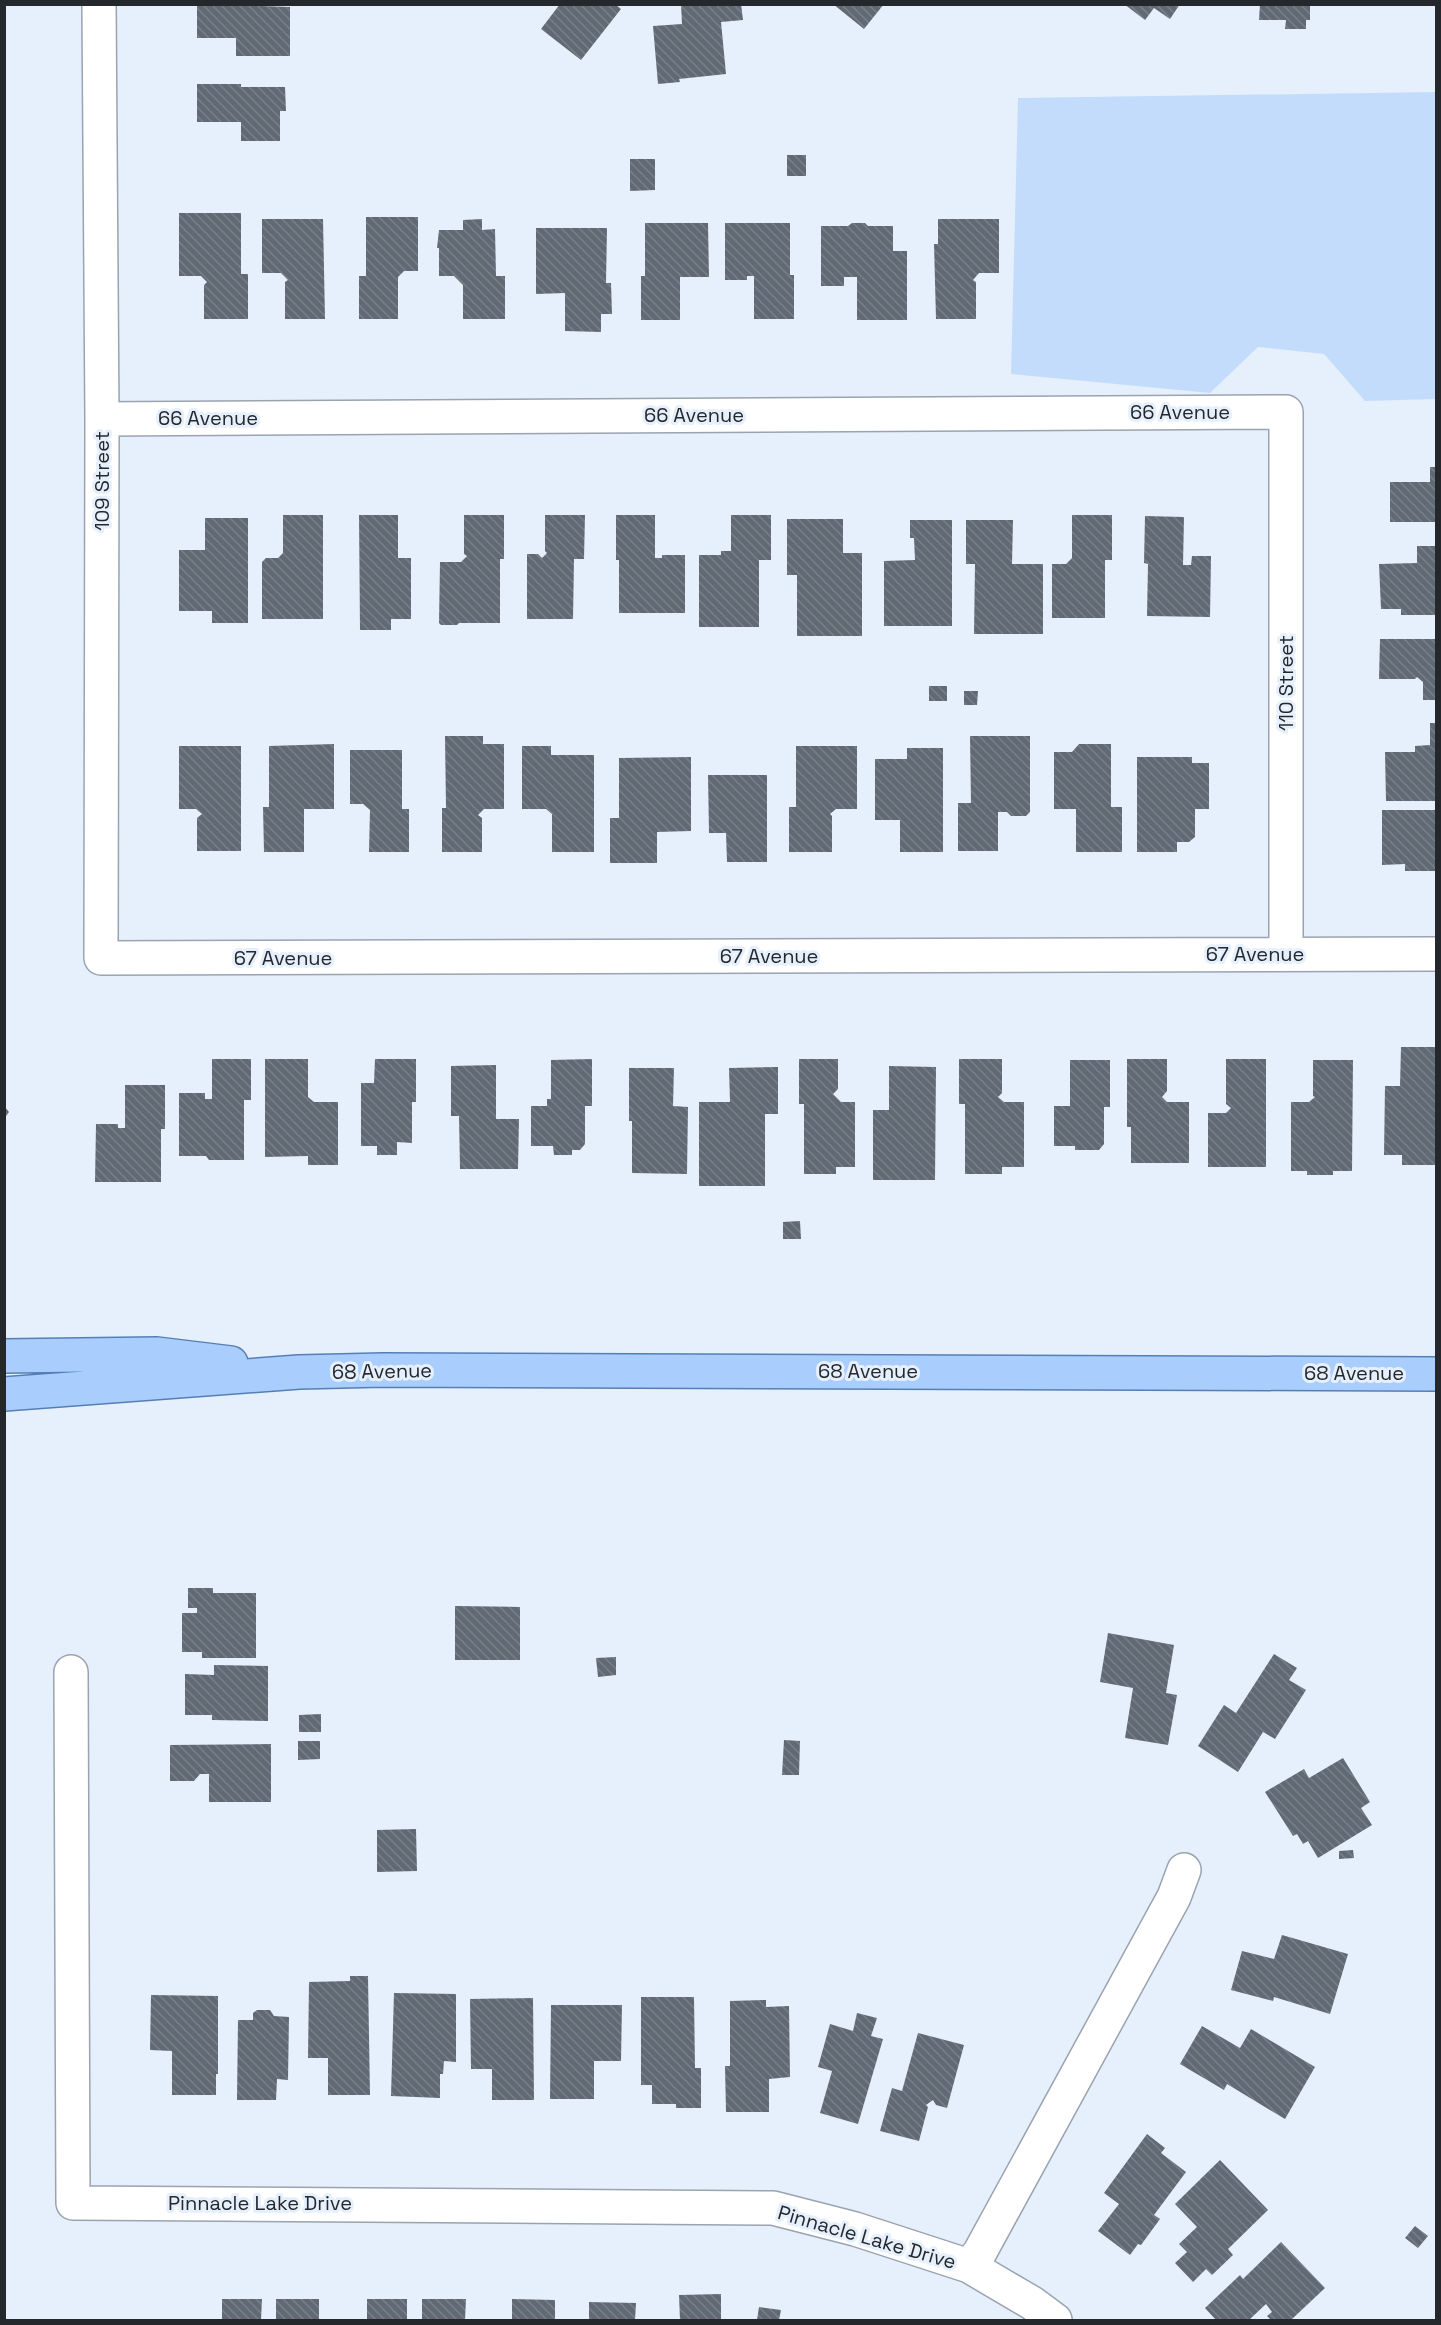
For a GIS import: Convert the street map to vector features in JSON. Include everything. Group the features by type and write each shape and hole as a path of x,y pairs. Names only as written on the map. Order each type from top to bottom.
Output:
{"main road":[{"name":"68 Avenue","path":"4,1356 157,1354 299,1372"},
{"name":"68 Avenue","path":"4,1394 299,1372 383,1370 1437,1374"}],"street":[{"name":"109 Street","path":"99,4 102,419 101,958"},
{"name":"66 Avenue","path":"102,419 1286,412"},
{"name":"110 Street","path":"1286,412 1286,954"},
{"name":"67 Avenue","path":"101,958 1437,954"},
{"name":"Pinnacle Lake Drive","path":"71,1672 73,2203 773,2208 855,2229 969,2266 1032,2303 1055,2320"},
{"name":"Pinnacle Lake Drive","path":"969,2266 986,2242 1168,1908 1185,1870"}],"shaded area":[{"path":"1436,92 1436,399 1365,401 1324,354 1258,347 1210,393 1011,374 1018,98"}],"building":[{"path":"197,4 290,7 290,56 236,56 236,38 197,38"},
{"path":"560,4 615,4 621,9 581,60 541,29"},
{"path":"681,4 741,4 743,20 721,22 726,74 679,79 680,82 658,84 653,26 682,24"},
{"path":"833,4 884,4 864,29"},
{"path":"1124,4 1180,4 1170,19 1154,8 1145,20"},
{"path":"1260,4 1310,4 1310,20 1306,20 1306,29 1285,29 1286,20 1259,20"},
{"path":"197,84 285,87 286,111 280,111 280,141 241,141 241,122 197,122"},
{"path":"787,155 806,155 806,176 787,176"},
{"path":"630,159 655,159 655,190 630,191"},
{"path":"179,213 241,213 241,274 248,274 248,319 204,319 204,285 207,282 201,276 179,276"},
{"path":"366,217 418,217 418,271 404,271 398,277 398,319 359,319 359,276 366,276"},
{"path":"262,219 323,219 325,319 285,319 285,282 288,280 281,273 262,273"},
{"path":"482,219 482,230 495,229 496,276 505,276 505,319 463,319 463,285 454,276 439,276 439,248 437,248 439,230 463,230 463,220"},
{"path":"938,219 999,219 999,273 979,273 973,280 976,282 976,319 936,319 934,244 938,244"},
{"path":"645,223 708,223 709,277 680,277 680,320 641,320 641,276 645,276"},
{"path":"725,223 790,223 790,275 794,275 794,319 754,319 754,276 747,276 747,280 725,280"},
{"path":"852,223 865,223 868,226 893,226 893,251 907,251 907,320 857,320 857,277 844,277 844,286 821,286 821,226 848,226"},
{"path":"536,228 607,228 606,283 611,283 612,314 601,314 601,332 565,331 565,293 536,294"},
{"path":"1430,467 1436,467 1436,522 1390,522 1390,482 1430,482"},
{"path":"283,515 323,515 323,619 262,619 262,562 266,558 278,558 283,553"},
{"path":"359,515 398,515 398,558 411,558 411,619 391,619 391,630 360,630"},
{"path":"464,515 504,515 504,559 500,559 500,623 441,625 439,623 440,562 461,562 467,556 464,554"},
{"path":"545,515 585,515 584,559 574,559 573,619 527,619 527,554 538,554 542,558 547,553 545,551"},
{"path":"616,515 655,515 655,558 662,558 662,555 685,555 685,613 619,613"},
{"path":"731,515 771,515 771,560 759,560 759,627 699,627 699,555 721,555 721,551 731,551"},
{"path":"1072,515 1112,515 1112,560 1105,560 1105,618 1052,618 1052,564 1066,564 1072,558"},
{"path":"1145,516 1184,517 1183,565 1191,565 1192,556 1211,556 1210,617 1147,616 1148,564 1144,563"},
{"path":"205,518 248,518 248,623 212,623 212,611 179,611 179,550 205,550"},
{"path":"787,519 843,519 843,553 862,553 862,636 797,636 797,575 787,575"},
{"path":"910,520 952,520 952,626 884,626 884,561 915,560 914,538 910,538"},
{"path":"966,520 1013,520 1012,564 1043,564 1043,634 974,634 975,564 966,564"},
{"path":"1417,546 1436,546 1435,615 1401,615 1401,609 1381,609 1379,564 1417,563"},
{"path":"1380,639 1436,639 1436,700 1423,700 1423,682 1417,677 1415,679 1379,679"},
{"path":"929,686 947,686 947,701 929,701"},
{"path":"964,691 978,691 977,705 964,705"},
{"path":"1430,723 1436,723 1436,801 1386,801 1385,752 1415,752 1415,746 1430,745"},
{"path":"445,736 483,736 483,744 504,744 504,809 484,809 478,815 482,818 482,852 442,852 442,808 446,808"},
{"path":"970,736 1030,736 1030,812 1026,816 1011,816 1007,812 998,812 998,851 958,851 958,803 971,803"},
{"path":"334,744 334,809 304,809 304,852 264,852 263,807 269,807 269,746"},
{"path":"1079,744 1111,744 1111,807 1122,807 1122,852 1076,852 1076,809 1054,809 1054,752 1072,752"},
{"path":"179,746 241,746 241,851 197,851 197,818 202,814 196,809 179,809"},
{"path":"522,746 551,746 551,755 594,755 594,852 552,852 552,814 546,809 522,809"},
{"path":"796,746 857,746 857,809 836,809 830,814 832,816 832,852 789,852 789,807 796,807"},
{"path":"907,748 943,748 943,852 900,852 900,820 875,820 875,759 907,759"},
{"path":"350,750 402,750 402,809 409,809 409,852 369,852 370,810 363,804 350,804"},
{"path":"691,757 691,831 657,832 657,863 610,863 610,818 619,818 619,758"},
{"path":"1137,757 1192,757 1192,763 1209,763 1209,809 1195,809 1195,837 1189,842 1177,842 1177,852 1137,852"},
{"path":"708,775 767,775 767,862 727,862 726,833 709,833"},
{"path":"1382,810 1436,810 1436,871 1405,871 1405,864 1382,865"},
{"path":"1401,1047 1436,1047 1436,1165 1402,1165 1402,1155 1384,1155 1385,1086 1400,1086"},
{"path":"212,1059 251,1059 251,1100 244,1100 244,1160 209,1160 206,1156 179,1156 179,1093 205,1093 205,1099 212,1099"},
{"path":"265,1059 308,1059 308,1097 314,1102 338,1102 338,1165 308,1165 308,1156 265,1157"},
{"path":"375,1059 416,1059 416,1102 412,1102 412,1143 397,1142 397,1155 377,1155 377,1146 361,1146 361,1083 374,1083"},
{"path":"592,1059 592,1106 585,1106 585,1144 580,1150 572,1150 572,1155 554,1155 553,1146 531,1146 531,1106 547,1106 547,1099 551,1099 551,1060"},
{"path":"799,1059 838,1059 838,1089 833,1094 841,1102 855,1102 855,1167 836,1167 836,1174 804,1174 804,1104 799,1104"},
{"path":"959,1059 1002,1059 1002,1093 998,1097 1004,1102 1024,1102 1024,1167 1002,1167 1002,1174 965,1174 965,1104 959,1104"},
{"path":"1127,1059 1167,1059 1167,1091 1162,1097 1167,1102 1189,1102 1189,1163 1131,1163 1131,1127 1127,1127"},
{"path":"1226,1059 1266,1059 1266,1167 1208,1167 1208,1113 1226,1113 1231,1108 1226,1104"},
{"path":"1070,1060 1110,1060 1110,1107 1104,1107 1104,1144 1099,1150 1075,1150 1075,1146 1054,1146 1054,1106 1070,1106"},
{"path":"1313,1060 1353,1060 1352,1171 1333,1171 1333,1175 1307,1175 1307,1171 1291,1171 1291,1102 1309,1102 1315,1097 1313,1096"},
{"path":"496,1065 496,1119 519,1119 518,1169 460,1169 459,1116 451,1116 451,1066"},
{"path":"889,1066 936,1067 935,1180 873,1180 873,1110 889,1110"},
{"path":"778,1067 778,1114 765,1114 765,1186 699,1186 699,1102 730,1102 729,1068"},
{"path":"629,1068 674,1068 673,1106 688,1107 687,1174 632,1173"},
{"path":"125,1085 165,1085 165,1129 161,1129 161,1182 95,1182 96,1124 118,1124 118,1128 125,1128"},
{"path":"4,1106 9,1112 4,1119"},
{"path":"800,1221 801,1239 783,1239 783,1222"},
{"path":"188,1588 213,1588 213,1593 256,1593 256,1658 202,1658 202,1652 182,1652 182,1613 197,1613 197,1608 188,1608"},
{"path":"455,1606 520,1607 520,1660 455,1660"},
{"path":"1108,1633 1174,1645 1166,1693 1177,1695 1168,1745 1125,1738 1133,1688 1100,1682"},
{"path":"1274,1654 1297,1668 1289,1680 1306,1690 1275,1739 1263,1732 1238,1772 1198,1746 1224,1705 1236,1713"},
{"path":"616,1657 616,1675 598,1677 596,1658"},
{"path":"214,1665 268,1666 268,1721 212,1720 212,1715 185,1715 185,1674 214,1675"},
{"path":"321,1714 321,1732 299,1732 299,1715"},
{"path":"784,1740 800,1741 799,1775 782,1775"},
{"path":"298,1741 320,1741 320,1759 298,1760"},
{"path":"271,1744 271,1802 209,1802 209,1774 200,1774 194,1781 170,1781 170,1745"},
{"path":"1343,1758 1370,1802 1361,1808 1372,1825 1318,1858 1308,1841 1303,1844 1297,1834 1293,1836 1265,1792 1304,1769 1309,1778"},
{"path":"416,1829 417,1871 377,1872 377,1830"},
{"path":"1353,1850 1354,1858 1339,1859 1339,1851"},
{"path":"1282,1935 1348,1954 1330,2014 1274,1997 1273,2001 1231,1990 1242,1951 1274,1959"},
{"path":"350,1976 368,1976 370,2095 328,2095 328,2058 308,2058 309,1982 350,1981"},
{"path":"394,1993 456,1994 456,2062 444,2061 443,2074 440,2074 440,2098 391,2096"},
{"path":"151,1995 218,1996 216,2095 172,2095 172,2051 150,2050"},
{"path":"641,1997 694,1997 695,2068 701,2068 701,2108 676,2108 676,2104 652,2104 652,2085 641,2085"},
{"path":"533,1998 534,2100 492,2100 492,2069 471,2069 470,1999"},
{"path":"766,2000 766,2007 789,2006 790,2077 769,2079 769,2112 726,2112 725,2066 730,2066 730,2001"},
{"path":"551,2005 622,2005 621,2061 594,2061 594,2099 550,2099"},
{"path":"257,2010 270,2010 274,2016 289,2017 288,2080 277,2079 276,2100 237,2100 238,2020 253,2020 253,2013"},
{"path":"857,2013 877,2018 871,2036 883,2039 858,2124 820,2113 832,2071 818,2067 830,2024 853,2031"},
{"path":"1202,2026 1240,2048 1251,2029 1315,2067 1285,2119 1227,2084 1224,2090 1180,2064"},
{"path":"918,2033 964,2045 947,2108 936,2105 933,2100 926,2105 928,2107 919,2141 880,2131 892,2088 902,2091"},
{"path":"1147,2134 1165,2148 1161,2153 1186,2172 1154,2215 1160,2219 1141,2245 1138,2244 1130,2255 1098,2231 1119,2204 1104,2193"},
{"path":"1220,2160 1268,2210 1228,2249 1233,2255 1212,2275 1206,2269 1193,2282 1175,2263 1187,2252 1179,2244 1197,2227 1175,2204"},
{"path":"1415,2226 1428,2236 1418,2248 1405,2238"},
{"path":"1281,2242 1325,2288 1291,2320 1271,2320 1267,2316 1272,2312 1266,2304 1249,2320 1216,2320 1205,2308 1240,2275 1243,2279"},
{"path":"721,2294 721,2320 680,2320 679,2295"},
{"path":"222,2299 262,2299 261,2320 222,2320"},
{"path":"276,2299 319,2299 319,2320 276,2320"},
{"path":"367,2299 407,2299 407,2320 367,2320"},
{"path":"422,2299 466,2299 465,2320 422,2320"},
{"path":"512,2299 555,2300 555,2320 512,2320"},
{"path":"589,2302 636,2303 635,2320 589,2320"},
{"path":"759,2307 781,2310 779,2320 757,2320"}]}
